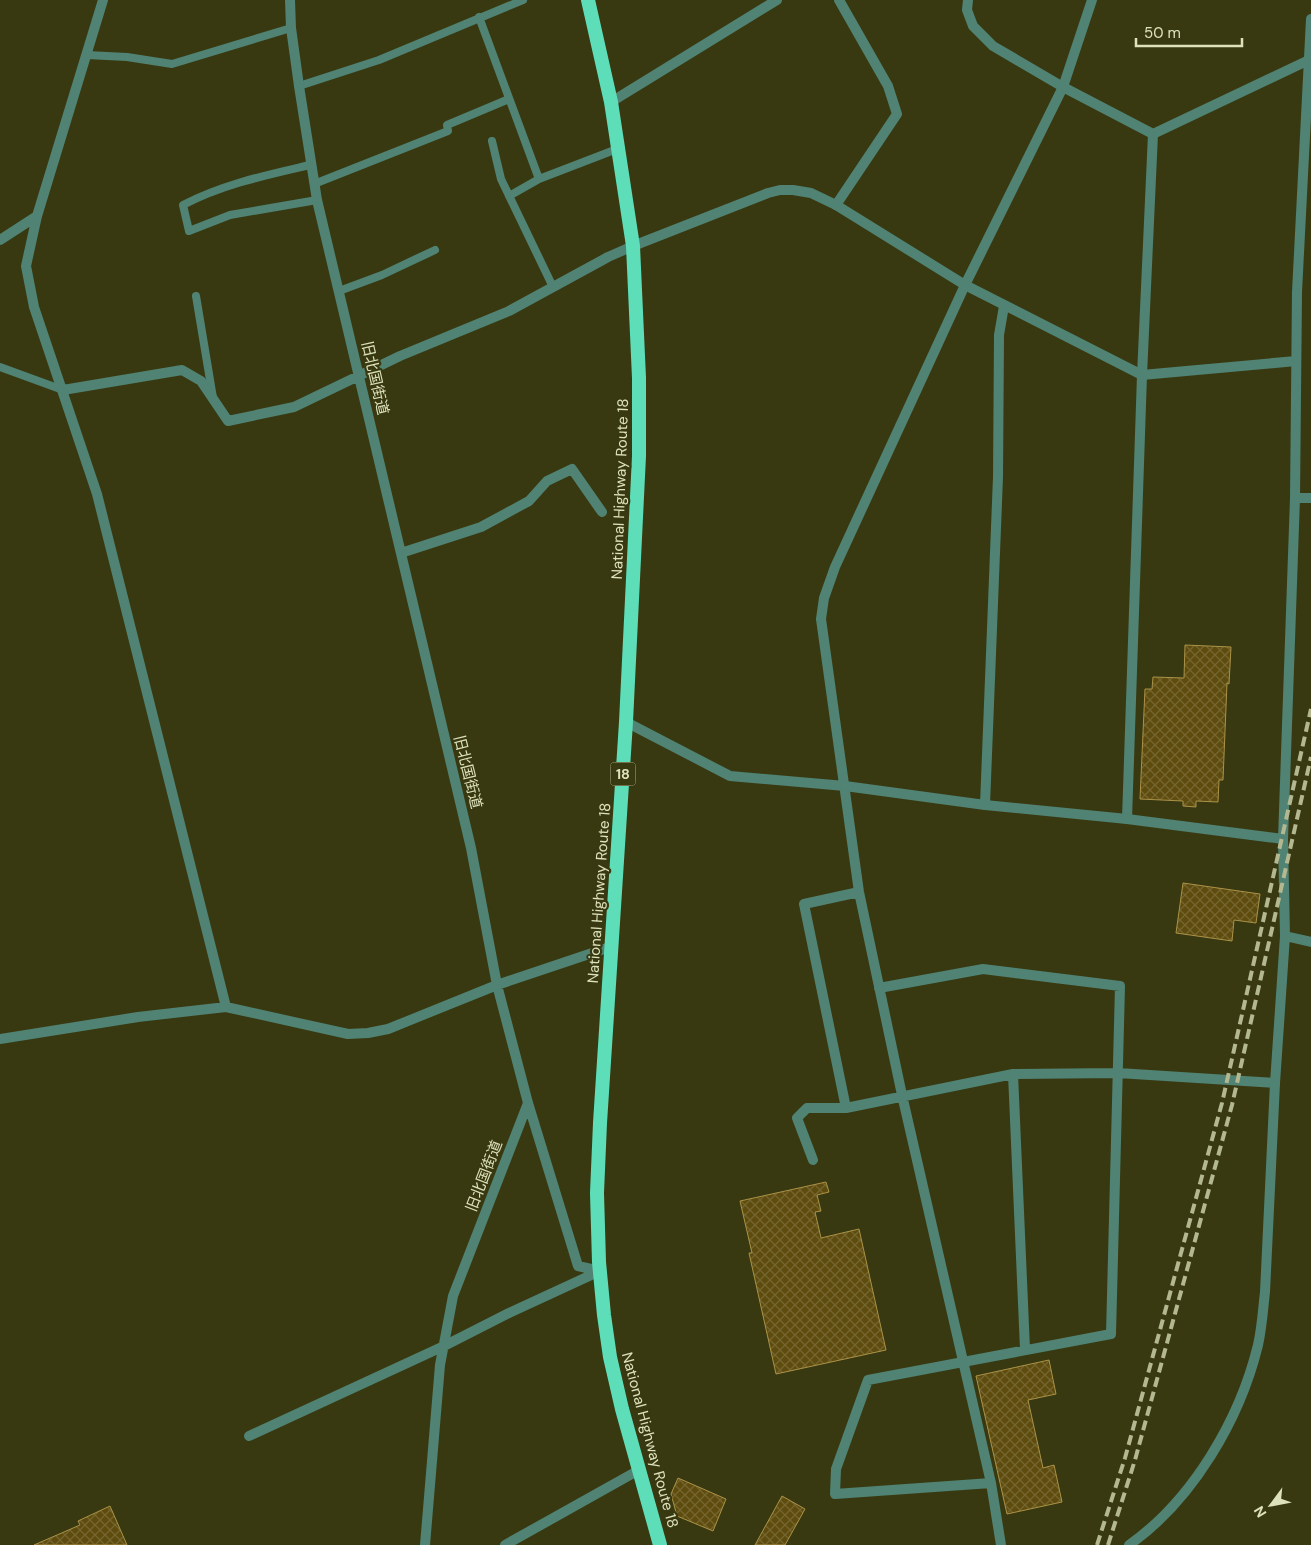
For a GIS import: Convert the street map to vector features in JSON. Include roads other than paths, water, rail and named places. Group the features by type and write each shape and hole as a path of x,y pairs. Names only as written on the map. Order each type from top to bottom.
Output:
{"highway":[{"name":"National Highway Route 18","path":"588,0 611,102 633,246 639,378 639,456 626,722 599,1143 597,1193 600,1271 610,1357 622,1409 660,1545"}],"street":[{"path":"103,0 37,216 26,266 34,307 98,494 226,1007"},
{"name":"旧北国街道","path":"290,0 291,28 310,165 317,200 471,848 497,985 528,1103 453,1296 440,1364 425,1545"},
{"path":"611,102 777,0"},
{"path":"836,205 897,114 888,86 839,0"},
{"path":"968,0 967,10 973,26 993,46 1063,87 1153,134"},
{"path":"1001,1545 991,1483 902,1095 859,892 821,619 824,598 835,567 964,285 1063,87 1092,0"},
{"path":"1129,1545 1157,1521 1192,1484 1211,1456 1248,1381 1258,1343 1265,1292 1275,1083 1285,936 1284,839 1295,498 1297,292 1311,19"},
{"path":"1153,134 1309,60"},
{"path":"1127,818 1142,375 1153,134"},
{"path":"63,390 182,370 201,381 228,421 294,407 400,356 509,311 633,246 780,190 811,193 836,205 964,285 1142,375 1296,361"},
{"path":"0,240 37,216"},
{"path":"985,805 998,477 999,335 1004,306"},
{"path":"401,553 481,527 529,500 547,481 572,469 602,512"},
{"path":"1295,498 1311,498"},
{"path":"626,722 730,776 845,786 985,805 1127,818 1284,839"},
{"path":"846,1108 804,904 859,892"},
{"path":"1285,936 1311,942"},
{"path":"0,1039 138,1017 226,1007 348,1034 368,1033 388,1029 497,985 613,946"},
{"path":"879,988 982,969 1120,986 1111,1334 868,1380 836,1469 835,1494 991,1483"},
{"path":"813,1160 798,1118 807,1108 846,1108 902,1095 1013,1074 1118,1073 1275,1083"},
{"path":"1013,1074 1025,1349"},
{"path":"528,1103 578,1266 600,1271"},
{"path":"249,1436 444,1346 509,1313 600,1271"},
{"path":"505,1545 639,1470"}],"lane":[{"path":"299,86 379,60 523,0"},
{"path":"478,18 539,179"},
{"path":"87,55 127,57 172,64 291,28"},
{"path":"314,184 448,131 447,125 509,99"},
{"path":"492,141 501,179 508,196 553,287"},
{"path":"508,196 539,179 617,148"},
{"path":"310,165 235,183 199,196 183,205 189,231 230,216 317,200"},
{"path":"339,291 382,275 435,250"},
{"path":"196,296 214,400"},
{"path":"0,367 63,390"}],"railway":[{"path":"1097,1545 1125,1458 1222,1103 1311,709"},
{"path":"1108,1545 1135,1460 1232,1105 1311,757"}]}
